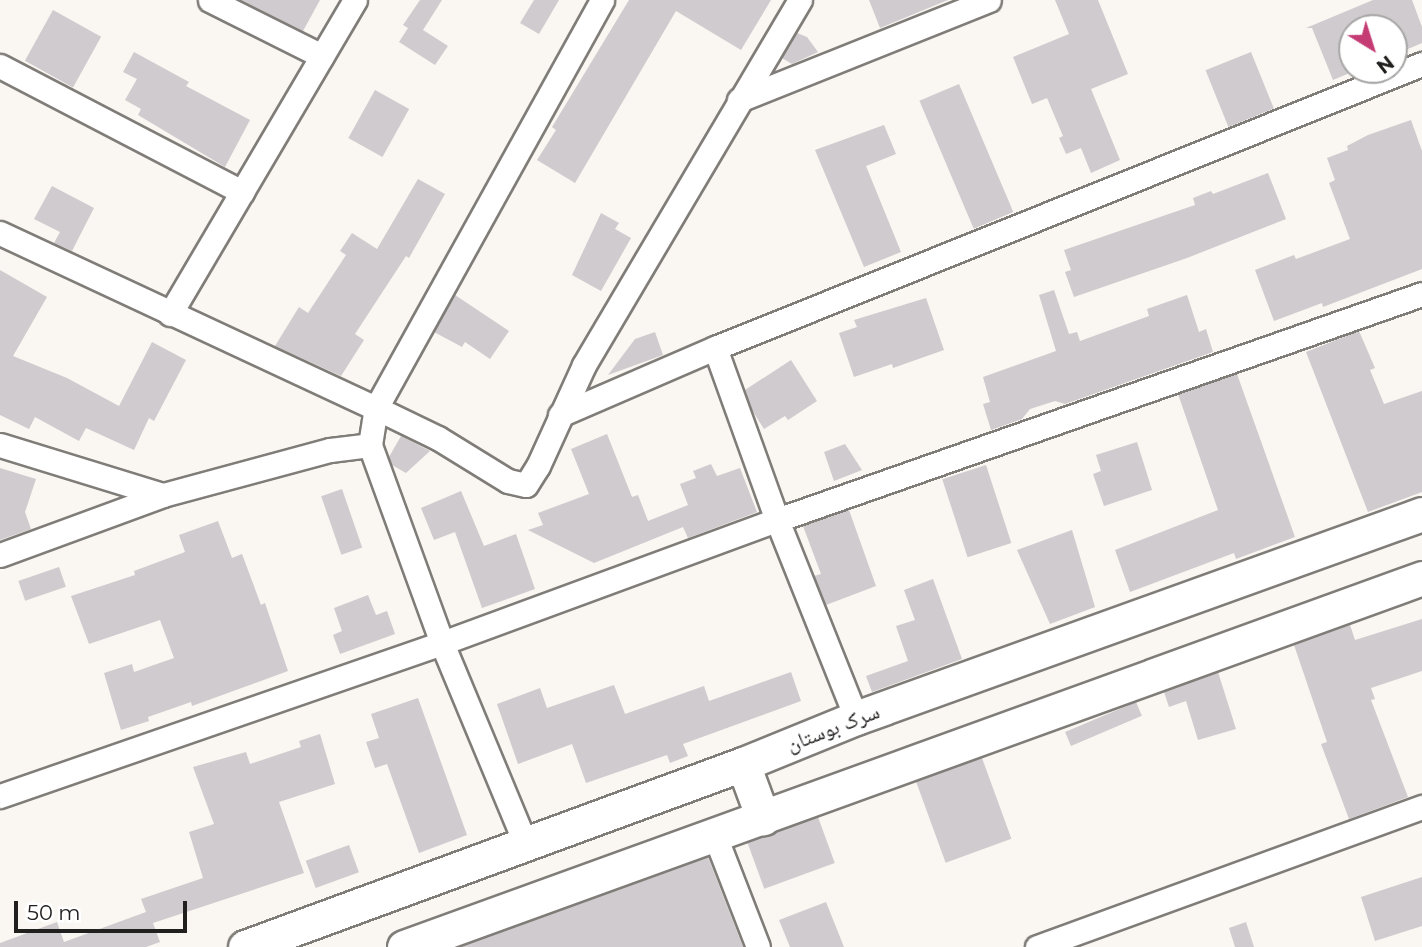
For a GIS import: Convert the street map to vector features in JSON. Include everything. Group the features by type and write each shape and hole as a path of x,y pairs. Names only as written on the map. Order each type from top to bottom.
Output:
{"street":[{"path":"210,0 322,56"},
{"path":"170,314 355,0"},
{"path":"526,845 442,643 370,445 376,408 602,0"},
{"path":"0,233 376,408 438,438 508,481 526,485 538,466 584,365 800,0"},
{"path":"739,100 989,0"},
{"path":"560,415 715,348 1422,64"},
{"path":"0,66 242,192"},
{"path":"0,796 442,643 777,520 1422,294"},
{"path":"715,348 777,520 856,718"},
{"path":"0,444 163,495"},
{"path":"0,555 163,495 330,450 370,445"},
{"name":"سرک بوستان","path":"245,947 743,764 856,718 1422,514"},
{"path":"404,947 1422,578"},
{"path":"743,764 763,818"},
{"path":"1037,947 1422,807"},
{"path":"715,836 758,947"}],"building":[{"path":"241,0 320,0 303,31"},
{"path":"420,0 442,0 423,30 448,46 435,65 399,42 408,28 403,25"},
{"path":"534,0 559,0 539,34 520,23"},
{"path":"629,0 771,0 741,50 676,11 575,183 537,160 556,130 552,127"},
{"path":"869,0 948,0 880,28"},
{"path":"1055,0 1098,0 1128,74 1091,89 1120,160 1091,173 1081,148 1066,154 1059,138 1063,136 1047,98 1032,104 1013,57 1069,34"},
{"path":"1373,0 1412,0 1422,27 1422,43 1408,49 1408,14 1340,14"},
{"path":"53,10 101,37 73,87 25,61"},
{"path":"1338,15 1338,78 1333,80 1312,28 1306,28"},
{"path":"797,33 807,37 818,52 792,64 782,58"},
{"path":"134,52 189,82 186,86 250,120 225,167 138,115 141,109 125,100 137,79 123,72"},
{"path":"1251,52 1274,109 1228,127 1206,70"},
{"path":"959,84 1013,212 974,229 919,101"},
{"path":"375,90 409,109 382,157 348,138"},
{"path":"1411,120 1422,151 1422,269 1323,307 1322,303 1274,321 1255,270 1294,255 1296,259 1350,239 1329,183 1335,180 1327,158 1348,150 1347,146 1368,135"},
{"path":"884,125 896,154 866,166 901,252 864,267 815,150"},
{"path":"1268,173 1286,219 1187,258 1074,297 1065,272 1071,270 1064,250 1195,205 1193,198 1211,191 1213,194"},
{"path":"418,179 445,194 409,258 406,256 355,334 364,340 341,376 275,346 299,307 308,313 346,255 340,251 352,233 377,249"},
{"path":"52,186 94,208 72,251 54,243 60,232 34,219"},
{"path":"601,213 619,223 615,229 631,238 601,291 572,275"},
{"path":"0,270 47,297 13,356 67,378 119,406 152,342 186,360 154,421 149,418 134,450 86,428 79,441 35,417 29,429 0,415"},
{"path":"1054,290 1069,334 1077,332 1080,341 1149,316 1147,309 1187,295 1199,332 1206,329 1213,352 1065,404 1055,401 1030,409 1022,419 991,430 983,404 990,402 983,377 1056,351 1039,295"},
{"path":"455,295 509,331 490,359 465,342 462,347 434,332"},
{"path":"926,298 944,350 893,368 892,364 854,377 839,333 857,327 854,320"},
{"path":"1359,331 1375,368 1370,370 1384,404 1422,391 1422,492 1368,512 1306,352"},
{"path":"655,332 663,355 608,375 635,339"},
{"path":"791,360 817,401 788,420 785,416 764,429 752,410 745,390"},
{"path":"1237,374 1295,537 1236,559 1234,553 1130,592 1115,550 1218,510 1178,394"},
{"path":"607,434 632,497 638,495 648,521 688,505 680,484 696,478 693,471 711,464 717,476 740,468 757,512 688,538 683,527 594,563 528,530 543,525 538,513 589,494 571,449"},
{"path":"401,436 430,451 406,473 392,465 389,457"},
{"path":"1137,442 1152,490 1104,506 1093,474 1101,471 1096,455"},
{"path":"845,444 862,470 834,481 824,452"},
{"path":"986,465 1011,543 968,557 942,479"},
{"path":"0,468 36,479 25,512 31,529 0,540"},
{"path":"342,489 362,548 341,555 321,496"},
{"path":"461,491 484,546 516,534 535,589 482,608 455,532 434,540 421,508"},
{"path":"849,510 876,586 826,605 814,576 821,574 803,526"},
{"path":"218,521 232,558 242,554 261,605 265,603 288,671 192,706 191,702 148,717 149,721 121,730 104,673 132,664 134,672 174,658 160,620 89,644 71,596 135,575 134,571 185,552 179,535"},
{"path":"1072,530 1095,607 1050,624 1017,550"},
{"path":"59,567 66,587 25,601 18,581"},
{"path":"933,579 962,659 872,692 866,676 908,661 896,626 915,620 904,590"},
{"path":"368,595 376,615 387,611 395,634 340,654 333,635 342,631 334,608"},
{"path":"1422,619 1422,671 1371,688 1375,699 1371,700 1408,797 1349,819 1321,744 1327,742 1294,645 1350,625 1355,640"},
{"path":"791,672 801,701 683,744 688,756 670,763 667,755 586,783 572,744 518,764 497,704 540,688 547,708 614,685 625,714 704,686 709,701"},
{"path":"1218,672 1236,729 1198,740 1186,701 1169,707 1164,692"},
{"path":"418,698 467,835 419,853 387,764 375,768 366,742 379,738 371,714"},
{"path":"1136,702 1142,716 1071,746 1065,732"},
{"path":"320,734 335,784 279,802 304,873 153,923 160,942 146,947 0,947 0,943 57,922 64,942 146,912 141,899 203,878 189,832 214,824 193,767 246,752 250,764 301,747 299,741"},
{"path":"982,758 1011,839 946,863 916,782"},
{"path":"818,817 835,863 764,889 748,843"},
{"path":"349,845 359,872 316,888 306,861"},
{"path":"708,857 743,947 460,947"},
{"path":"1422,877 1422,926 1375,941 1361,897"},
{"path":"826,902 844,947 790,947 779,920"},
{"path":"1246,922 1254,947 1235,947 1229,928"}]}
